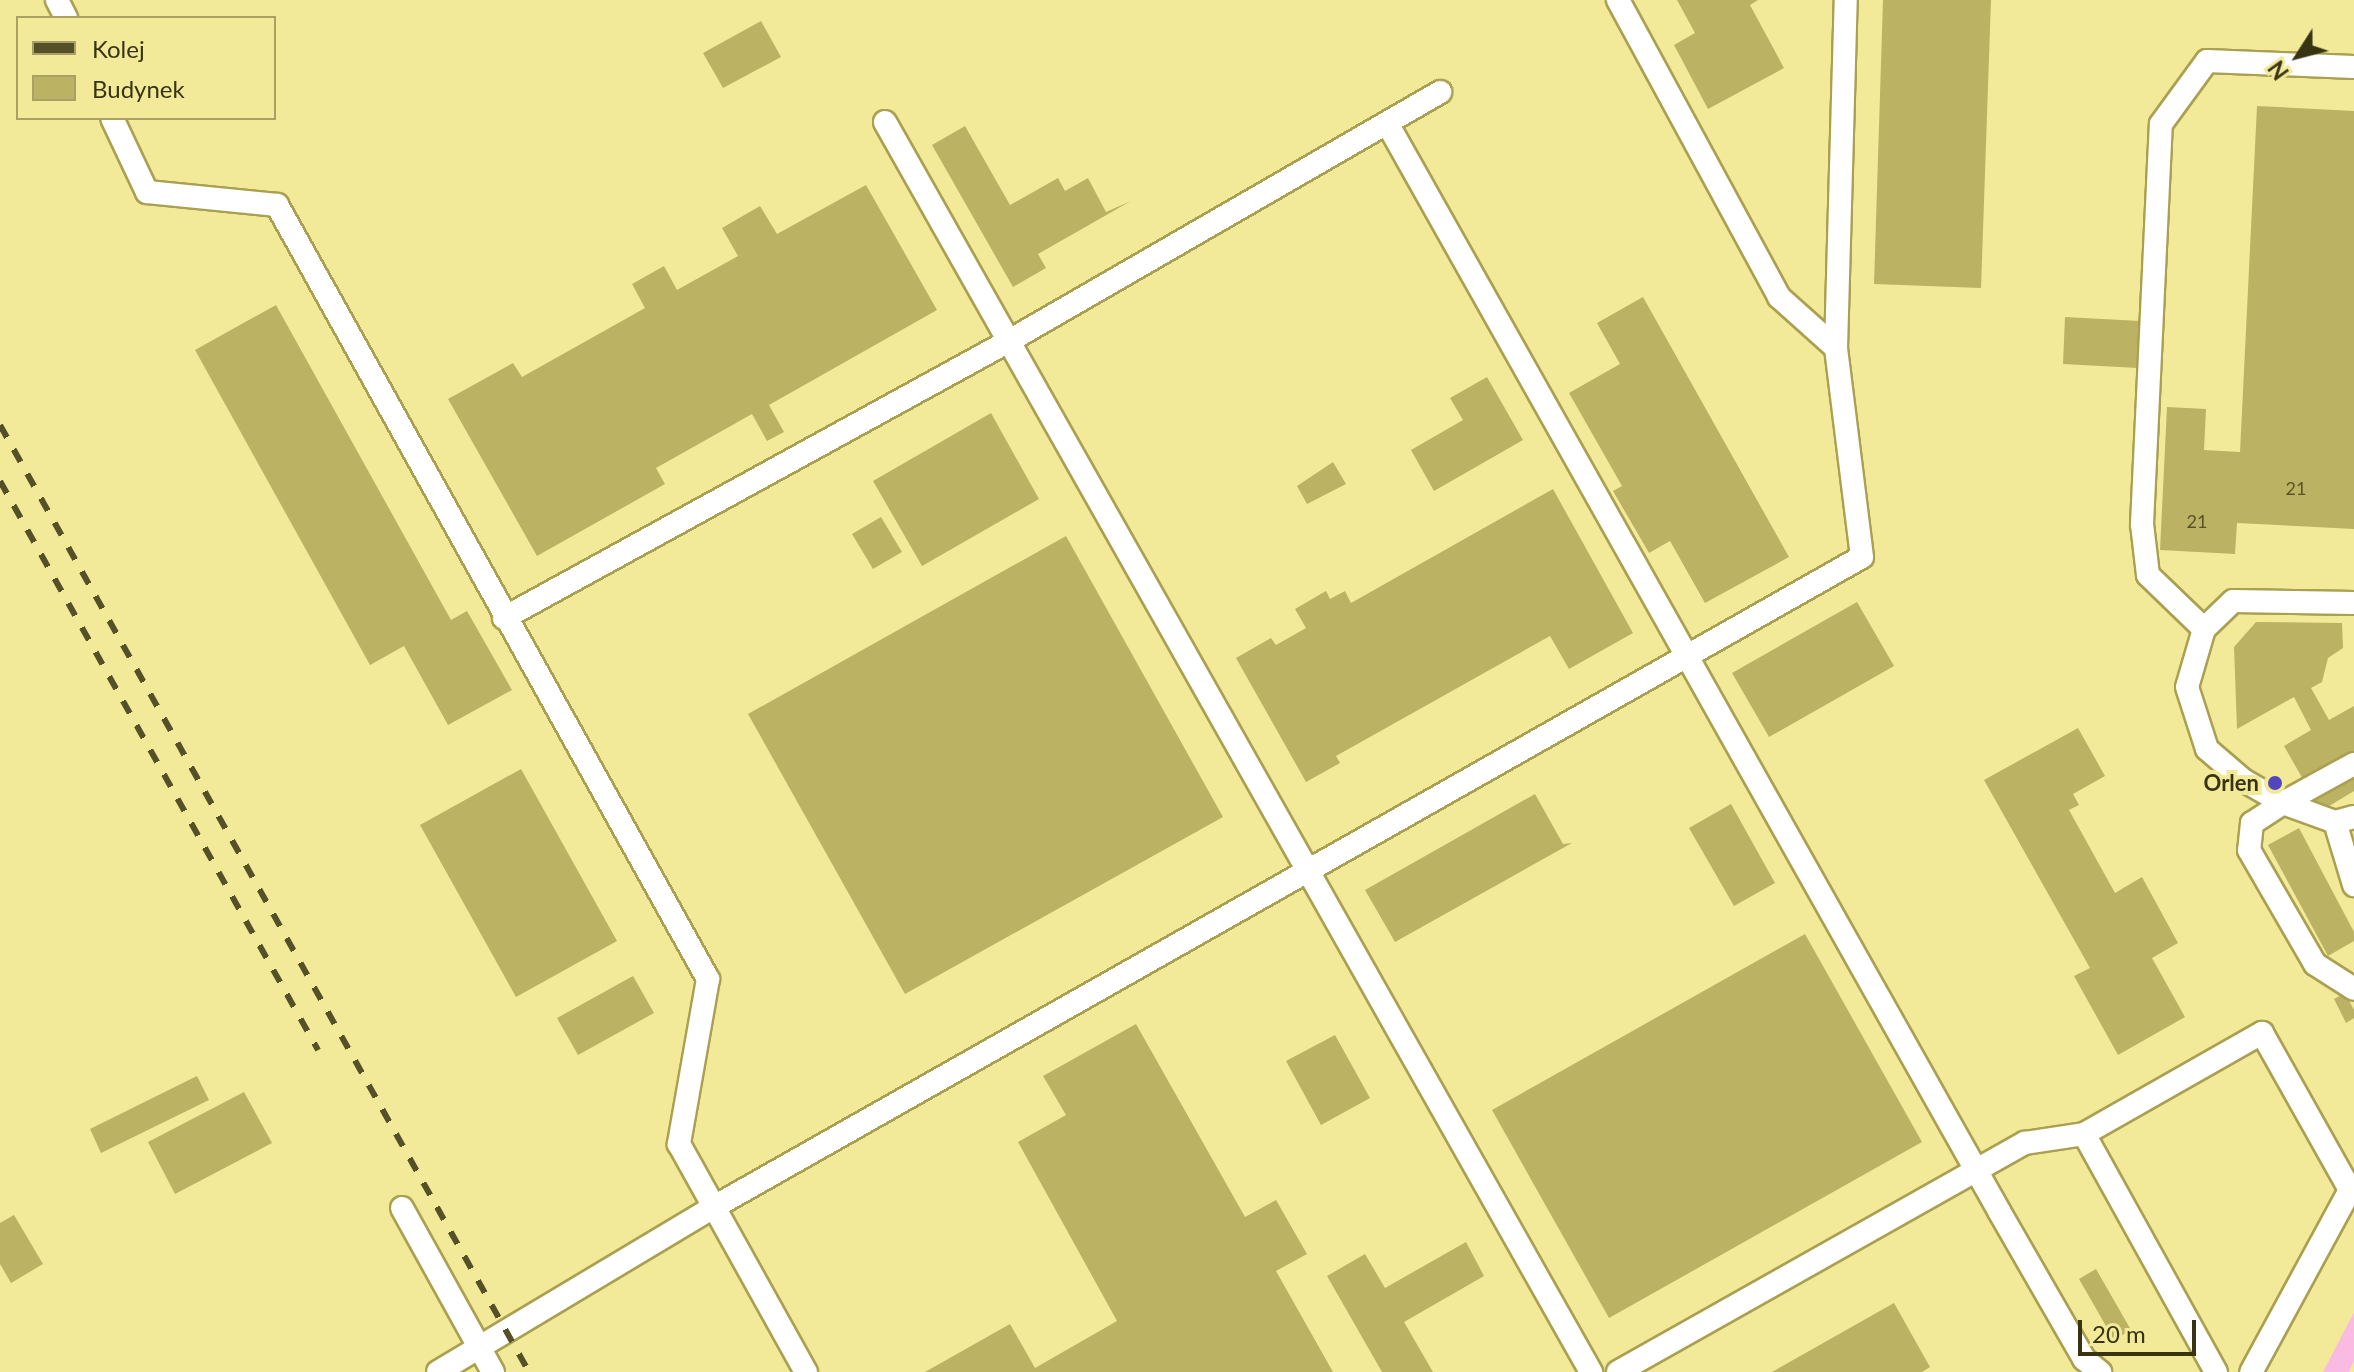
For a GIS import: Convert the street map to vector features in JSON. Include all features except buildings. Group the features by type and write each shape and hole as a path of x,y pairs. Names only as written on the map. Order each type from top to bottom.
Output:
{"lane":[{"path":"1618,0 1779,297 1836,348"},
{"path":"438,1372 714,1207 1309,873 1862,557 1836,348 1846,0"},
{"path":"2204,629 2148,575 2142,524 2161,124 2207,61 2354,67"},
{"path":"504,618 1009,341 1440,92"},
{"path":"113,120 147,192 277,205 504,618 708,979 679,1144 806,1372"},
{"path":"885,122 1591,1372"},
{"path":"1387,123 2084,1359 2100,1372"},
{"path":"2354,603 2233,601 2204,629 2187,687 2207,749 2243,780 2283,803 2345,820 2354,885"},
{"path":"2354,764 2252,823 2249,850 2315,964 2354,989"},
{"path":"1618,1372 2025,1143 2084,1134 2262,1033 2350,1190 2251,1372"},
{"path":"2084,1134 2216,1372"},
{"path":"402,1208 493,1372"}],"shaded area":[{"path":"2354,1312 2354,1361 2349,1372 2323,1372"}],"railway":[{"path":"0,425 529,1372"},
{"path":"0,481 318,1050"}],"place":[{"name":"Orlen","path":"2275,783"}]}
